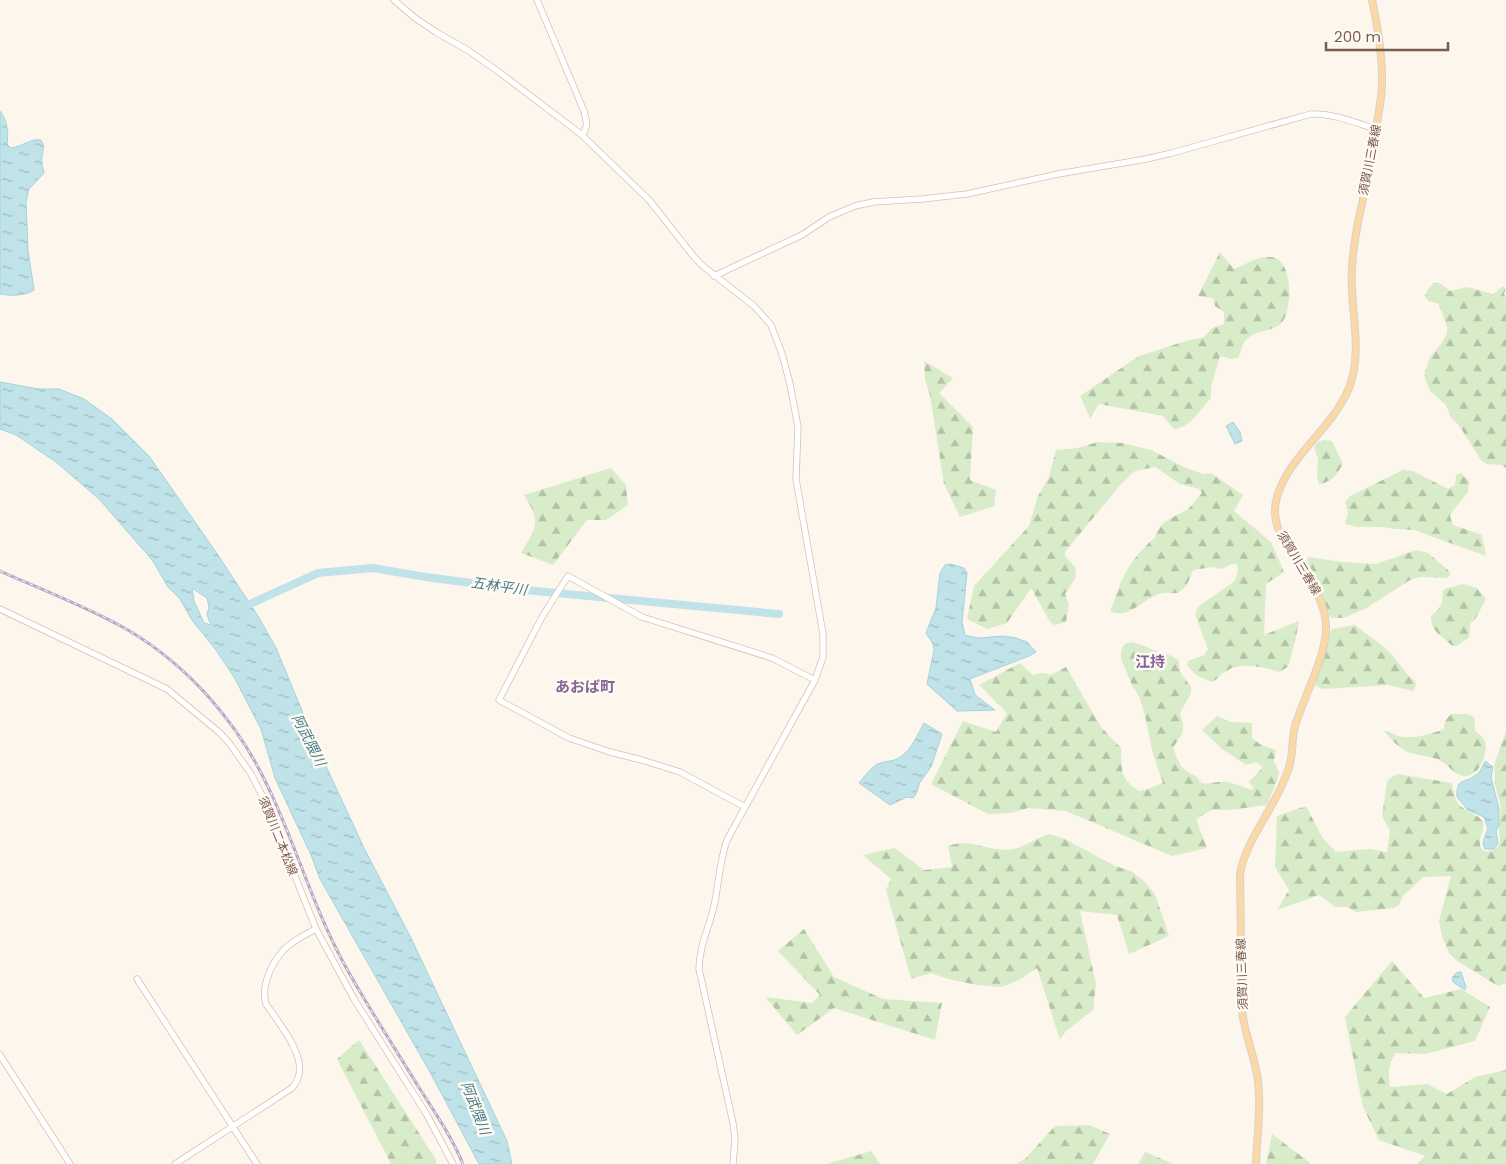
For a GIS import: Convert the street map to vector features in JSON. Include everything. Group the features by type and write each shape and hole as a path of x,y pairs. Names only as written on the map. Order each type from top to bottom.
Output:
{"main road":[{"name":"須賀川三春線","path":"1256,1164 1258,1077 1243,1022 1240,873 1245,851 1270,809 1288,772 1294,730 1323,648 1326,630 1324,610 1320,599 1284,541 1277,526 1275,510 1279,491 1286,476 1338,410 1349,388 1353,374 1356,355 1351,288 1353,254 1358,219 1372,157 1383,81 1372,0"}],"street":[{"path":"394,0 415,18 469,51 582,134 650,201 688,251 714,276 754,306 771,325 782,354 798,427 796,478 823,634 823,657 814,680 727,840 721,856 715,903 699,960 733,1123 735,1139 733,1164"},
{"path":"537,0 584,110 587,125 586,130 582,134"},
{"path":"714,276 802,235 837,213 873,202 967,194 1058,174 1146,159 1311,114 1325,114 1376,129"},
{"path":"745,807 680,772 610,752 570,738 499,700 542,617 568,576 642,617 772,658 814,680"},
{"name":"須賀川二本松線","path":"0,610 130,670 167,690 220,733 239,756 258,787 316,929 354,999 427,1115 454,1164"},
{"path":"175,1164 292,1088 298,1079 300,1068 298,1054 266,1004 264,986 268,974 288,946 316,929"},
{"path":"137,979 257,1164"},
{"path":"0,1055 70,1164"}],"green space":[{"path":"1220,252 1234,269 1265,257 1278,259 1283,265 1289,284 1289,295 1286,314 1280,325 1250,336 1243,344 1238,358 1231,359 1220,356 1211,387 1211,398 1185,426 1174,429 1163,416 1099,404 1090,418 1080,396 1139,356 1204,337 1212,328 1224,324 1224,312 1215,306 1213,298 1198,296"},
{"path":"1434,283 1441,284 1450,291 1467,287 1493,294 1503,286 1506,289 1504,293 1506,299 1506,468 1501,465 1487,464 1481,460 1450,415 1446,405 1430,391 1424,375 1430,357 1442,343 1447,333 1447,326 1438,303 1428,301 1425,296"},
{"path":"924,361 953,378 939,393 973,427 970,480 996,490 994,506 960,517 944,484 930,395 925,380"},
{"path":"1324,440 1332,441 1343,464 1330,480 1319,484 1317,476 1318,459 1314,448 1318,442"},
{"path":"1097,442 1122,443 1151,450 1184,467 1203,474 1211,473 1243,495 1234,511 1271,542 1284,572 1266,584 1264,635 1299,621 1288,667 1279,672 1267,668 1239,666 1226,671 1212,682 1196,675 1187,665 1188,661 1204,655 1208,649 1195,614 1199,606 1235,581 1238,571 1237,564 1231,564 1222,569 1212,567 1193,570 1186,586 1179,592 1156,595 1124,613 1110,611 1121,582 1135,558 1155,538 1164,523 1192,506 1202,493 1199,489 1180,484 1155,467 1135,471 1120,485 1065,552 1065,556 1076,568 1075,579 1065,594 1069,604 1066,622 1054,625 1050,622 1031,588 1007,623 987,629 967,619 974,586 1029,526 1038,496 1049,477 1056,450 1079,448"},
{"path":"611,468 626,485 628,505 606,520 587,520 553,565 521,553 531,537 535,524 533,511 524,495"},
{"path":"1403,470 1413,471 1448,489 1455,485 1456,475 1461,473 1469,481 1468,492 1450,516 1453,525 1482,535 1486,556 1414,530 1358,527 1345,524 1348,513 1345,502 1350,496"},
{"path":"1416,550 1428,553 1451,574 1447,578 1420,577 1410,580 1365,609 1343,618 1332,618 1329,615 1322,596 1305,568 1308,557 1376,564"},
{"path":"1463,584 1477,588 1486,599 1476,618 1470,624 1469,638 1456,646 1451,645 1437,633 1431,622 1431,616 1438,610 1441,604 1444,589"},
{"path":"1355,625 1395,658 1415,681 1416,685 1413,691 1388,685 1323,689 1316,686 1315,680 1332,629"},
{"path":"1131,642 1176,658 1179,661 1180,672 1191,687 1191,693 1180,713 1183,728 1173,748 1181,766 1201,783 1226,782 1252,790 1254,788 1249,782 1263,767 1256,762 1246,765 1222,749 1202,730 1217,716 1230,722 1252,723 1252,738 1261,745 1276,750 1274,761 1279,772 1267,805 1229,810 1212,810 1196,819 1207,848 1172,856 1066,811 1028,808 1011,813 988,814 931,784 963,721 996,732 1007,713 979,685 1020,663 1033,675 1043,673 1051,675 1066,667 1101,727 1121,748 1123,773 1128,782 1139,791 1163,783 1153,754 1139,696 1121,659 1121,651 1125,644"},
{"path":"1451,714 1467,714 1474,717 1475,731 1485,742 1484,758 1481,764 1473,774 1468,776 1457,773 1437,759 1407,752 1396,744 1384,731 1403,737 1427,734 1444,729 1445,721"},
{"path":"1506,731 1506,983 1498,986 1457,961 1449,953 1442,936 1439,921 1451,876 1423,877 1403,896 1399,905 1393,908 1356,912 1347,907 1335,907 1319,895 1277,910 1289,890 1275,867 1277,816 1306,806 1322,837 1336,852 1370,849 1387,852 1390,831 1382,816 1387,782 1398,774 1452,783 1458,804 1483,821 1480,840 1483,850 1489,851 1496,848 1500,841 1501,810 1495,784 1494,765"},
{"path":"1049,834 1063,838 1115,866 1131,871 1144,881 1155,894 1169,936 1129,954 1117,915 1080,911 1096,984 1093,1010 1066,1031 1060,1040 1037,968 1019,980 1002,987 977,985 948,979 931,973 911,979 886,890 891,879 863,855 895,848 924,870 952,867 948,846 964,843 1005,850 1022,846"},
{"path":"804,929 834,977 883,999 942,1003 935,1040 834,1008 797,1035 765,997 812,1003 820,995 778,951"},
{"path":"1392,961 1424,998 1461,989 1490,1007 1475,1041 1425,1054 1396,1053 1389,1069 1390,1087 1427,1084 1447,1094 1475,1077 1506,1070 1506,1164 1417,1164 1425,1156 1379,1140 1363,1107 1345,1017"},
{"path":"359,1040 435,1158 437,1164 391,1164 337,1059"},
{"path":"1089,1125 1110,1134 1093,1164 1016,1164 1026,1158 1055,1126"},
{"path":"1272,1134 1309,1162 1310,1164 1266,1164"},
{"path":"871,1151 880,1164 827,1164"},
{"path":"1146,1152 1173,1164 1138,1164"}],"water":[{"path":"0,111 7,127 7,144 11,148 37,140 41,140 43,146 42,160 44,173 29,189 26,202 28,250 34,290 17,295 0,294"},
{"name":"阿武隈川","path":"0,382 38,389 59,389 84,399 112,419 149,456 218,555 258,616 276,648 318,749 365,850 411,938 507,1141 512,1164 479,1164 431,1074 320,879 311,855 275,778 261,729 234,677 216,650 192,620 180,599 168,587 153,561 99,499 56,462 16,435 0,429","holes":["192,588 207,598 209,607 207,615 211,625 204,623 194,601"]},
{"path":"1233,422 1240,432 1242,441 1235,444 1226,426"},
{"path":"951,564 964,568 967,573 962,622 965,635 978,638 1003,636 1016,638 1027,642 1036,652 970,679 975,695 995,710 957,711 927,684 934,650 933,644 926,633 936,608 940,573 945,565"},
{"path":"924,723 942,734 931,767 920,782 913,798 907,797 890,805 859,783 876,765 895,760 906,753"},
{"path":"1485,761 1493,767 1491,777 1499,809 1499,825 1496,831 1498,843 1494,849 1485,849 1483,844 1488,829 1484,817 1468,810 1457,797 1458,786 1478,774"},
{"path":"1461,972 1466,987 1465,990 1453,982 1452,978 1456,973"}],"waterway":[{"name":"五林平川","path":"241,608 318,573 373,568 524,590 779,614"}],"railway":[{"path":"0,571 97,614 128,630 151,645 192,679 228,720 257,765 269,789 332,941 343,962 454,1144 463,1164"}],"district":[{"name":"江持","path":"1150,662"},
{"name":"あおば町","path":"585,687"}]}
